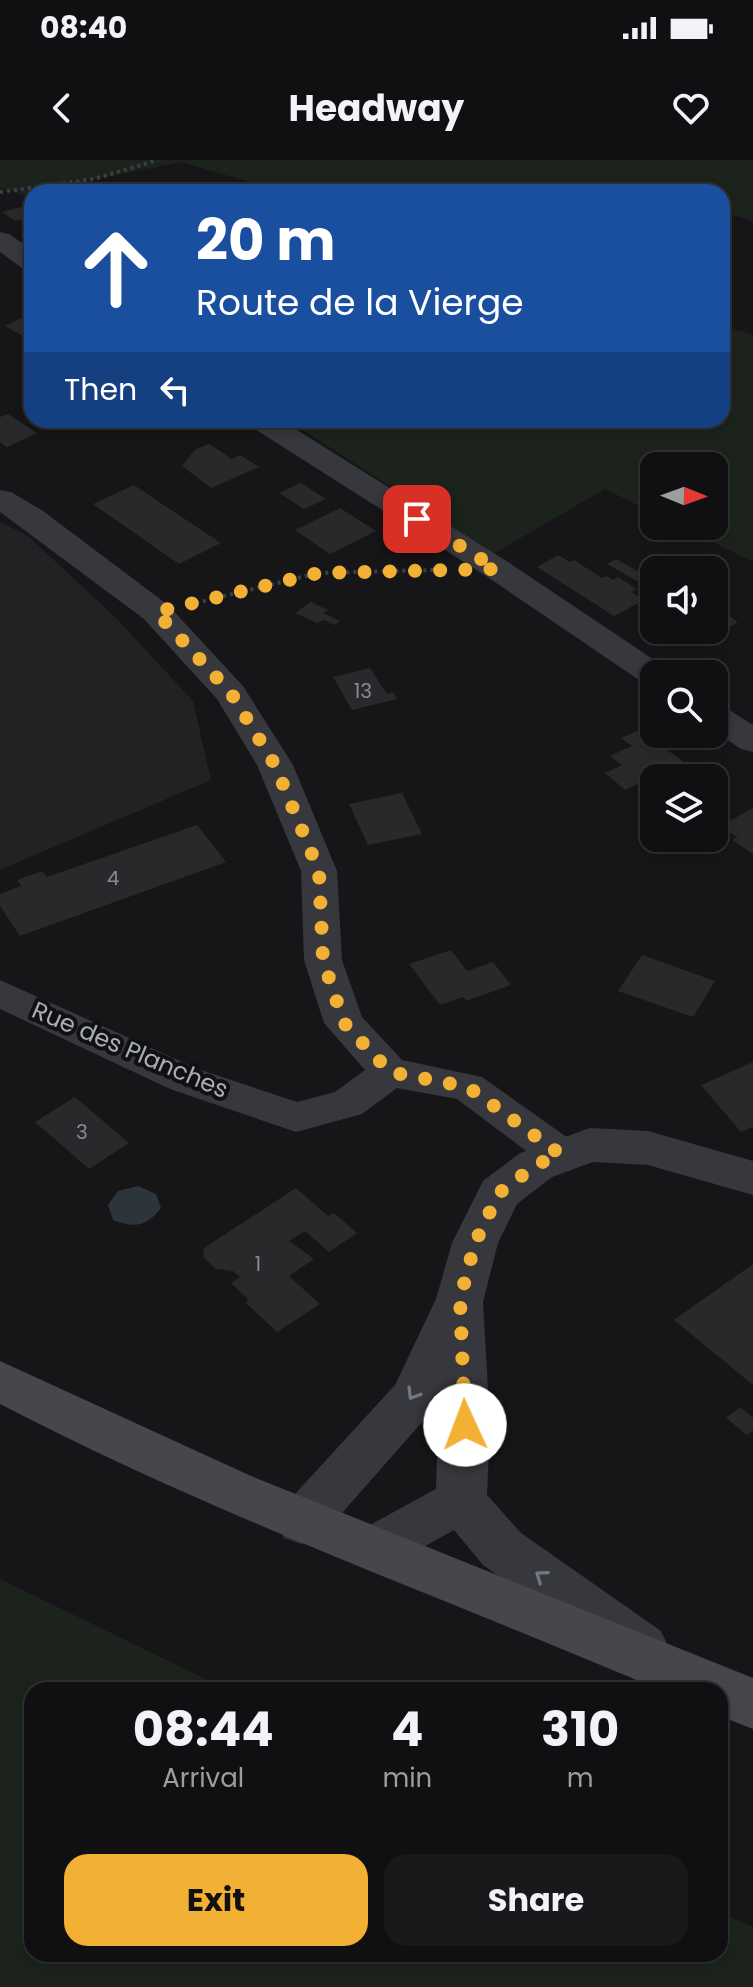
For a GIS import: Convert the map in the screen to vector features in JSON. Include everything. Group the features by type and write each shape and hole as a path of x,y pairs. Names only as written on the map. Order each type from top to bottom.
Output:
{"main road":[{"path":"0,1381 124,1443 302,1522 375,1548 701,1682"},
{"path":"728,1693 753,1704"}],"street":[{"path":"0,240 24,256"},
{"path":"284,428 640,666"},
{"path":"0,499 32,518 156,612 231,693 275,765 319,871 323,960 344,1023 390,1072 468,1087 560,1154"},
{"path":"728,724 753,741"},
{"name":"Rue des Planches","path":"0,993 184,1079 296,1117 348,1104 390,1072"},
{"path":"302,1522 413,1398 460,1299 475,1243 499,1193 536,1165 590,1145 648,1148 753,1178"},
{"path":"460,1299 465,1425 461,1501 502,1549 673,1670"},
{"path":"375,1548 461,1501"}],"path":[{"path":"58,184 94,179 158,160"},
{"path":"0,192 24,189"},
{"path":"156,612 318,573 497,569"}],"shaded area":[{"path":"0,160 753,160 753,221 730,214 730,184 256,184 181,162 72,184 24,184 24,195 0,188"},
{"path":"730,328 753,335 753,562 709,540 728,540 728,452 640,452 640,506 605,489 493,554 302,429 730,428"},
{"path":"0,522 28,536 115,617 193,701 211,780 0,870"},
{"path":"138,1186 156,1194 161,1208 140,1224 113,1220 108,1205 118,1191"},
{"path":"0,1579 212,1682 24,1682 24,1962 728,1962 728,1916 753,1927 753,1987 0,1987"}],"building":[{"path":"24,206 24,219 15,221 2,212"},
{"path":"24,317 24,337 5,326"},
{"path":"8,414 24,424 24,428 37,433 7,447 0,442 0,417"},
{"path":"209,444 232,459 240,455 259,467 211,488 182,466 195,450"},
{"path":"301,483 326,499 304,509 279,493"},
{"path":"134,485 221,543 179,564 93,504"},
{"path":"340,508 376,531 330,554 295,530"},
{"path":"558,555 570,562 574,560 602,578 606,576 613,580 618,577 637,589 632,592 640,597 640,602 614,616 537,567"},
{"path":"616,559 640,573 640,579 637,581 607,564"},
{"path":"311,602 328,610 323,613 340,621 335,625 323,620 317,623 295,613"},
{"path":"728,615 738,622 728,628"},
{"path":"370,668 387,694 393,692 397,699 352,710 333,677"},
{"path":"640,729 640,748 672,748 667,750 687,764 640,764 640,783 625,790 605,773 622,765 610,756 632,746 621,738"},
{"path":"402,793 422,834 368,845 349,804"},
{"path":"753,808 753,854 732,840 737,837 728,831 728,822"},
{"path":"197,825 226,862 20,936 0,906 0,894 21,886 17,880 42,871 47,877"},
{"path":"451,950 467,971 493,962 511,985 466,1001 463,997 440,1005 409,964"},
{"path":"642,955 715,981 693,1017 618,991"},
{"path":"753,1062 753,1127 741,1132 701,1085"},
{"path":"75,1097 129,1143 89,1169 35,1122"},
{"path":"296,1188 328,1216 334,1213 357,1233 329,1252 305,1231 289,1241 314,1259 289,1276 320,1304 277,1332 246,1303 248,1299 231,1283 240,1277 233,1271 216,1269 203,1257 204,1248"},
{"path":"753,1264 753,1385 674,1320"},
{"path":"740,1407 753,1418 753,1430 747,1435 726,1418"}],"route":[{"path":"417,519 497,569 318,573 156,612 231,693 275,765 319,871 323,960 344,1023 390,1072 468,1087 560,1154 536,1165 499,1193 475,1243 460,1299 465,1425"}]}
